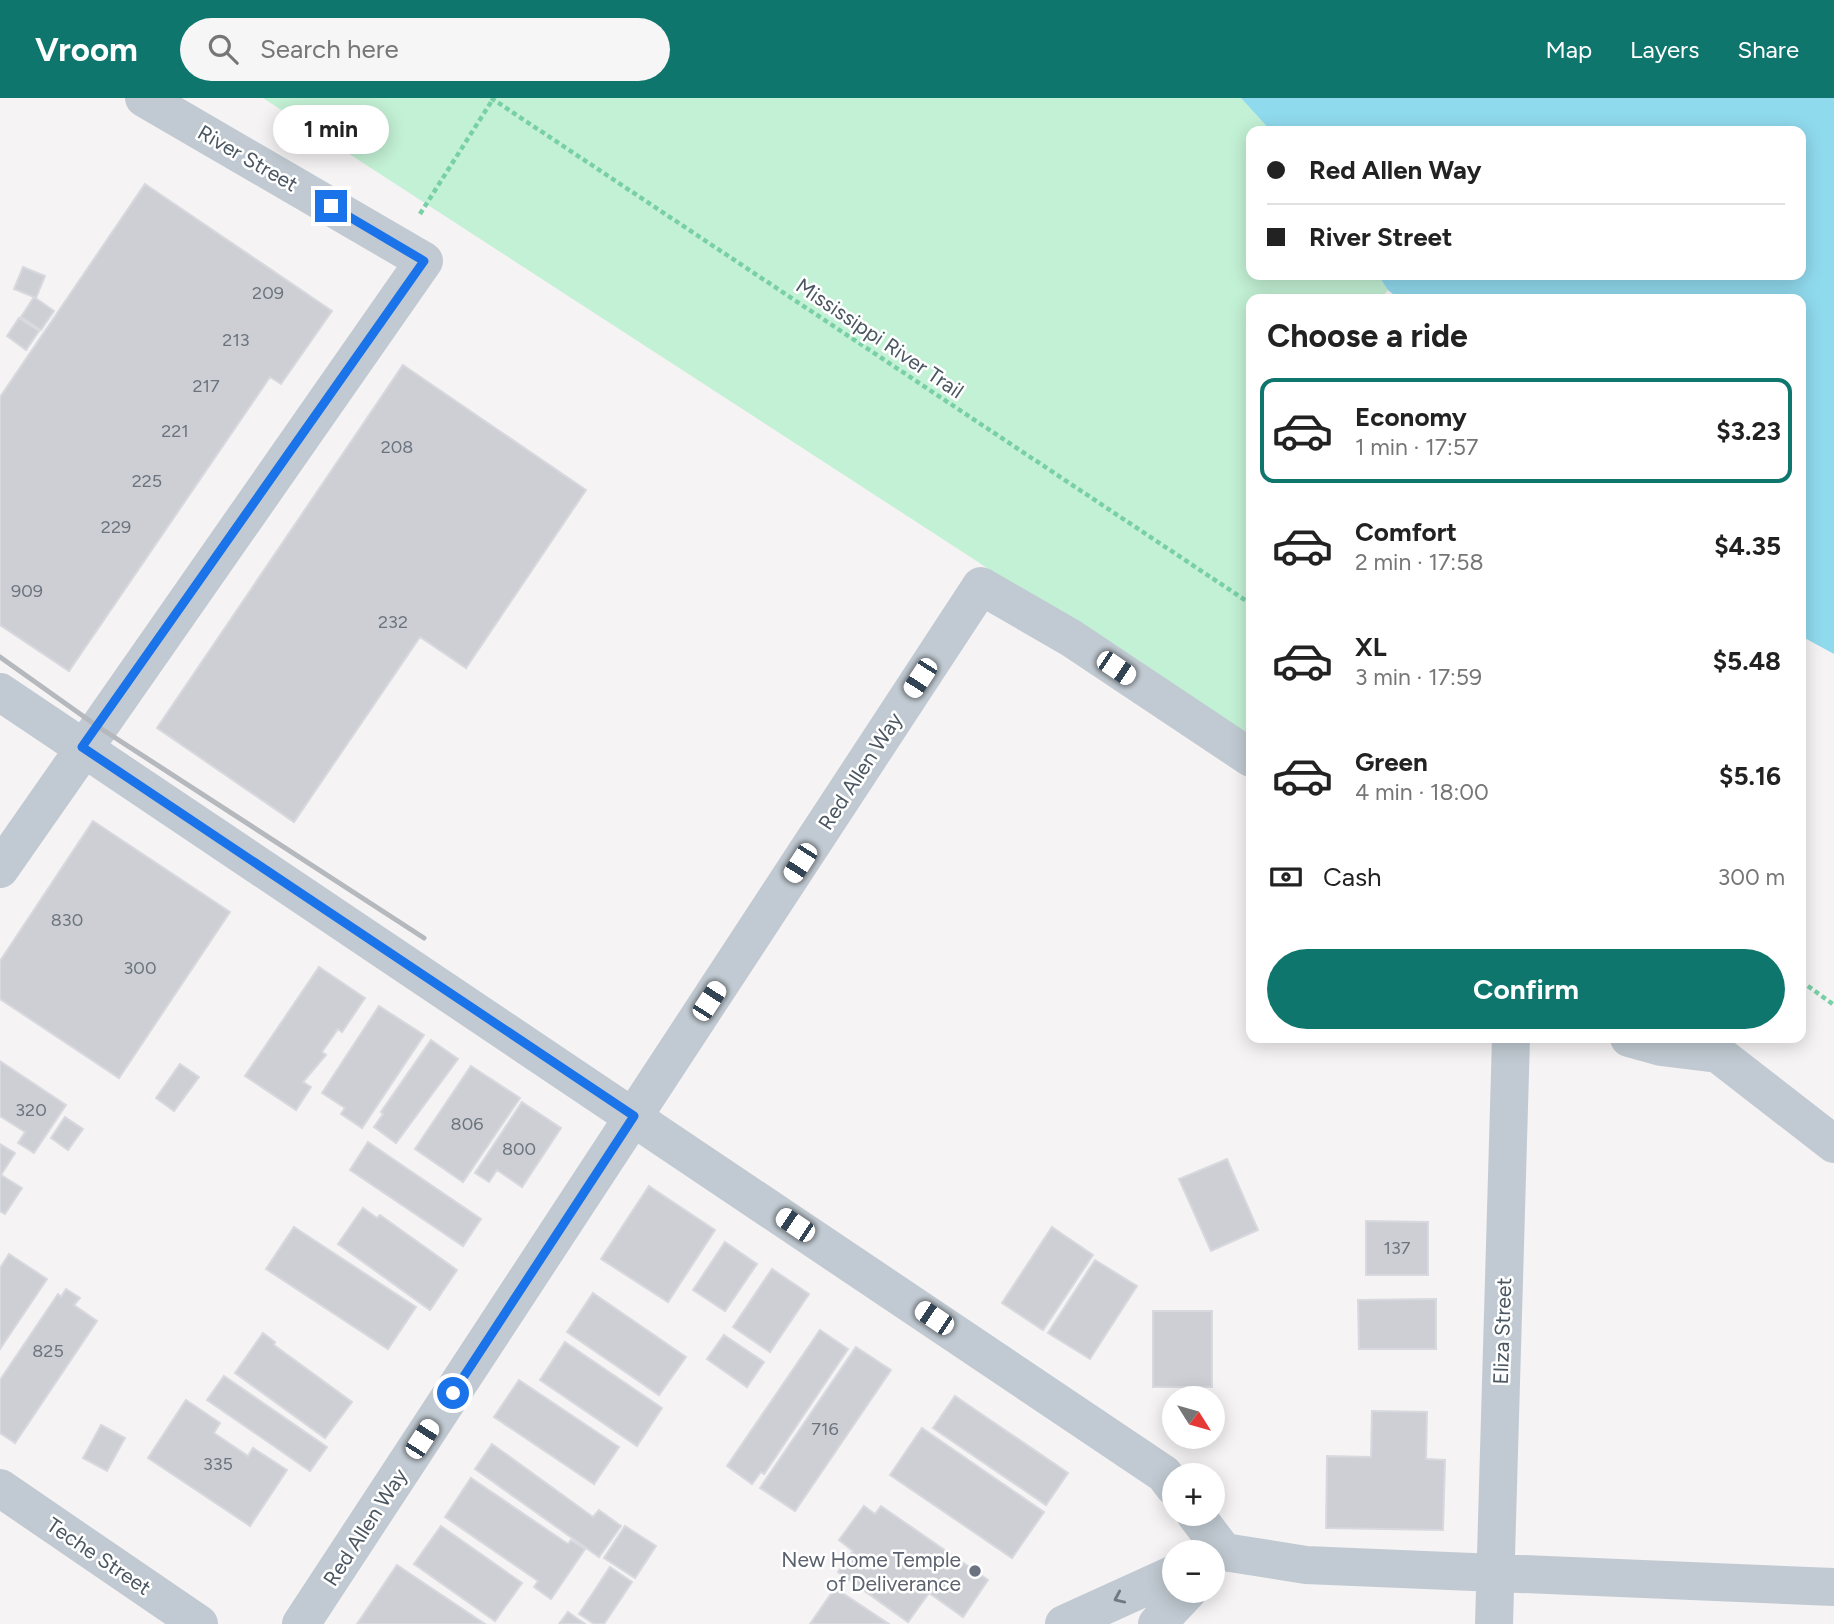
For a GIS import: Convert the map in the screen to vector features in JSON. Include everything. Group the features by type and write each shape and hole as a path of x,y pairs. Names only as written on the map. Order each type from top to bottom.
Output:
{"street":[{"name":"River Street","path":"144,98 424,261"},
{"path":"0,869 82,747 424,261"},
{"name":"Red Allen Way","path":"301,1624 981,586 1071,638 1246,755"},
{"path":"0,692 1162,1473"},
{"name":"Eliza Street","path":"1494,1624 1511,1043"},
{"path":"1647,1043 1661,1047 1714,1046 1834,1144"},
{"name":"Teche Street","path":"0,1488 199,1624"},
{"path":"1225,1559 1306,1565 1834,1587"},
{"path":"1064,1624 1162,1579"},
{"path":"1157,1624 1177,1603"}],"path":[{"path":"424,261 419,217 492,99"},
{"name":"Mississippi River Trail","path":"492,99 1246,601"},
{"path":"1806,985 1834,1005"}],"green space":[{"path":"263,98 1241,98 1266,126 1246,126 1246,280 1381,280 1388,290 1384,294 1246,294 1246,742 975,560"}],"water":[{"path":"1241,98 1834,98 1834,654 1806,639 1806,294 1393,294 1381,280 1806,280 1806,126 1266,126"}],"building":[{"path":"145,184 332,311 281,384 270,377 69,671 0,625 0,397"},
{"path":"23,267 45,276 36,298 14,289"},
{"path":"34,297 54,311 41,330 21,317"},
{"path":"19,318 39,331 26,350 7,336"},
{"path":"403,365 586,490 466,668 420,637 294,822 157,728"},
{"path":"93,821 230,912 119,1078 0,999 0,961"},
{"path":"319,967 365,998 342,1032 338,1029 322,1052 326,1055 303,1082 311,1087 296,1110 245,1076"},
{"path":"379,1006 424,1035 362,1128 341,1114 345,1108 322,1093"},
{"path":"431,1040 458,1059 396,1143 374,1127 383,1114 381,1112"},
{"path":"0,1061 66,1105 34,1153 18,1143 25,1132 0,1116"},
{"path":"180,1064 199,1077 174,1111 156,1098"},
{"path":"471,1066 520,1098 463,1182 415,1149"},
{"path":"522,1102 561,1128 522,1187 497,1170 489,1182 475,1173"},
{"path":"65,1117 83,1129 68,1150 51,1138"},
{"path":"368,1142 481,1219 463,1246 350,1170"},
{"path":"0,1144 15,1153 1,1175 22,1188 5,1214 0,1211"},
{"path":"1227,1159 1258,1230 1211,1251 1179,1179"},
{"path":"649,1186 715,1230 668,1302 601,1259"},
{"path":"363,1208 377,1218 380,1215 457,1270 430,1310 338,1244"},
{"path":"1366,1221 1428,1222 1428,1275 1366,1275"},
{"path":"294,1227 416,1307 388,1349 266,1269"},
{"path":"1052,1227 1093,1255 1043,1330 1002,1303"},
{"path":"725,1242 757,1264 725,1311 693,1290"},
{"path":"9,1254 47,1279 0,1349 0,1268"},
{"path":"1095,1260 1137,1286 1090,1359 1048,1333"},
{"path":"772,1269 809,1294 770,1352 733,1327"},
{"path":"66,1289 80,1298 74,1305 97,1321 15,1443 0,1433 0,1380 58,1294 61,1297"},
{"path":"593,1293 686,1357 659,1395 567,1332"},
{"path":"1436,1299 1436,1349 1359,1349 1358,1300"},
{"path":"1153,1311 1212,1311 1212,1386 1153,1387"},
{"path":"820,1330 848,1349 764,1474 761,1472 752,1484 727,1466"},
{"path":"263,1333 275,1342 274,1345 352,1402 325,1438 235,1373"},
{"path":"724,1335 764,1362 747,1387 707,1359"},
{"path":"565,1342 662,1408 637,1446 540,1380"},
{"path":"856,1347 891,1370 795,1511 760,1488"},
{"path":"224,1376 327,1447 310,1471 207,1400"},
{"path":"519,1380 619,1447 594,1484 494,1417"},
{"path":"955,1396 1068,1473 1046,1505 933,1428"},
{"path":"186,1400 220,1423 214,1433 248,1456 253,1448 287,1470 250,1526 148,1458"},
{"path":"1372,1411 1427,1412 1426,1459 1445,1460 1443,1530 1326,1528 1327,1456 1371,1457"},
{"path":"101,1425 125,1438 107,1471 83,1458"},
{"path":"922,1428 1044,1512 1012,1558 890,1475"},
{"path":"492,1444 593,1517 599,1510 621,1526 599,1557 475,1469"},
{"path":"471,1478 568,1544 571,1540 585,1549 551,1599 534,1587 538,1581 445,1517"},
{"path":"864,1506 875,1514 881,1506 988,1580 963,1617 929,1593 908,1622 838,1572 853,1551 839,1540"},
{"path":"441,1526 522,1583 495,1621 414,1564"},
{"path":"625,1526 656,1546 635,1578 604,1558"},
{"path":"397,1565 485,1624 357,1624"},
{"path":"610,1567 632,1582 604,1624 594,1624 579,1614"},
{"path":"835,1588 889,1624 810,1624"},
{"path":"568,1612 585,1624 559,1624"}],"railway":[{"path":"0,657 97,726 424,938"}],"place":[{"name":"New Home Temple of Deliverance","path":"975,1571"}],"route":[{"path":"331,206 424,261 82,747 634,1116 453,1393"}]}
